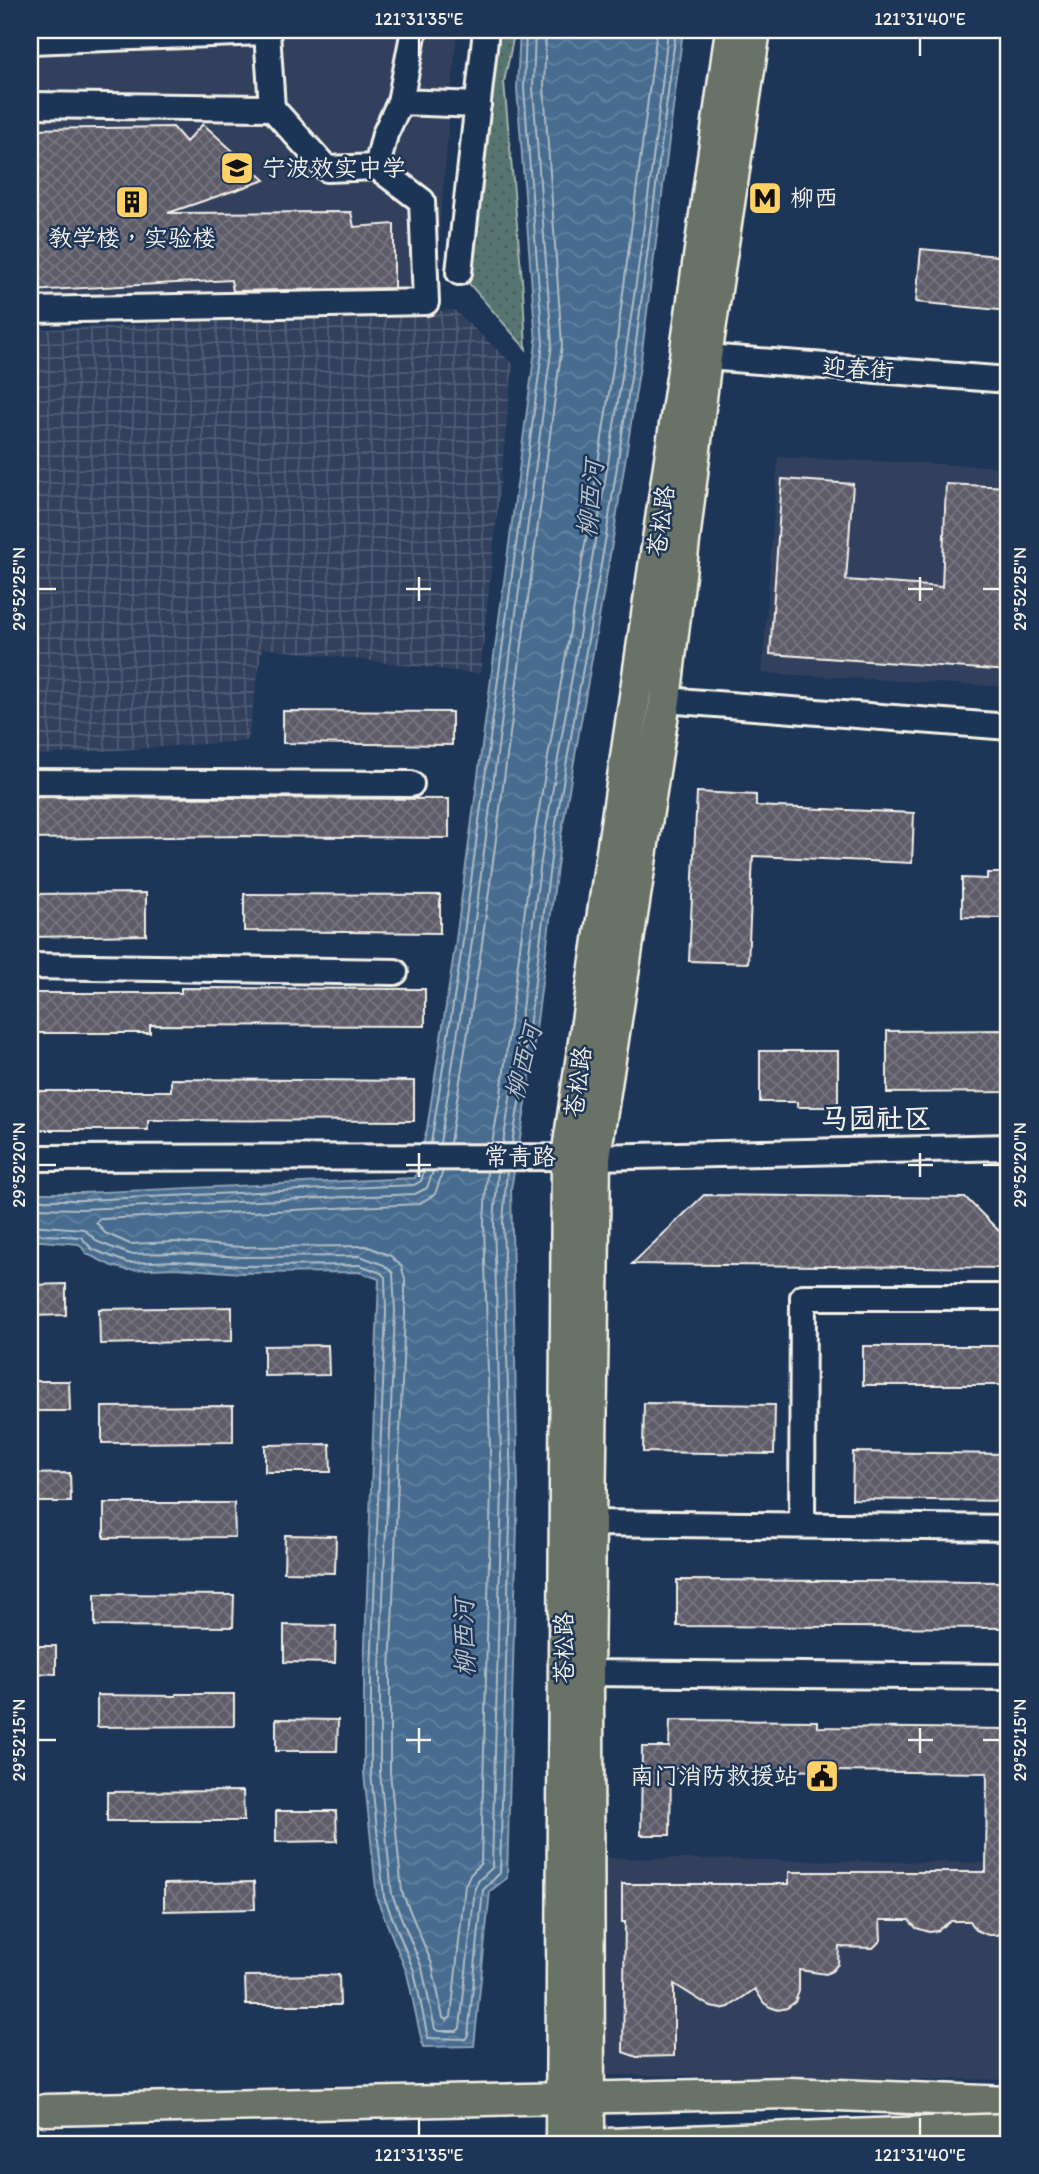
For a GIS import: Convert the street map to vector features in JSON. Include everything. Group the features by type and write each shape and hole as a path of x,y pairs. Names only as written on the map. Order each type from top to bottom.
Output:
{"main road":[{"name":"苍松路","path":"561,2144 572,1157 731,30"},
{"name":"苍松路","path":"589,2144 590,1522 572,1157 665,700 706,358 755,30"},
{"path":"45,2110 789,2093 1009,2102"},
{"path":"608,2144 1009,2129"}],"street":[{"path":"459,272 486,30"},
{"path":"30,310 426,302 422,201 377,167 327,169 272,108 268,31 34,37"},
{"path":"377,167 385,134 400,102 416,32"},
{"path":"400,102 478,106"},
{"path":"30,105 272,108"},
{"name":"迎春街","path":"706,358 1009,380"},
{"path":"665,700 1009,727"},
{"path":"30,782 411,784"},
{"path":"30,966 395,972"},
{"name":"常青路","path":"30,1158 572,1157 1009,1147"},
{"path":"802,1525 803,1297 1009,1297"},
{"path":"590,1522 1009,1528"},
{"path":"588,1673 1009,1677"}],"shaded area":[{"name":"宁波效实中学","path":"30,30 457,30 433,306 30,320"},
{"path":"454,310 513,364 480,674 262,648 248,741 30,756 30,330"},
{"path":"778,457 1009,467 1009,687 762,673"},
{"path":"607,1858 1009,1863 1009,2080 604,2075"}],"green space":[{"path":"490,30 515,30 504,82 526,349 459,272"}],"water":[{"name":"柳西河","path":"520,30 683,30 641,359 561,836 527,1098 511,1189 518,1488 507,1878 490,1891 474,2046 423,2047 407,1973 377,1899 364,1773 364,1672 379,1279 360,1272 241,1273 175,1268 127,1270 87,1254 79,1244 30,1240 30,1193 415,1178 427,1129 455,947 536,343 517,88"}],"building":[{"name":"教学楼，实验楼","path":"203,124 265,180 168,213 351,212 354,227 394,224 394,288 233,291 231,280 30,291 30,129 173,127 186,142"},
{"path":"921,249 1009,257 1009,311 916,302"},
{"path":"782,479 853,484 846,580 942,587 946,484 1009,487 1009,671 770,654"},
{"path":"283,711 452,712 452,745 283,743"},
{"path":"697,792 756,795 756,806 914,813 912,863 753,856 748,963 689,961"},
{"path":"30,797 449,799 449,838 241,836 30,839"},
{"path":"987,873 1009,873 1009,918 962,917 962,878 987,879"},
{"path":"146,893 146,935 30,937 30,894"},
{"path":"244,894 440,895 440,933 244,931"},
{"path":"181,988 425,989 425,1026 150,1025 150,1033 30,1033 30,993 181,993"},
{"path":"1009,1030 1009,1092 887,1093 887,1031"},
{"path":"760,1051 838,1051 838,1107 797,1107 797,1102 760,1102"},
{"path":"171,1079 414,1081 414,1121 148,1120 148,1130 30,1130 30,1091 171,1091"},
{"path":"704,1195 966,1198 1009,1241 1009,1268 632,1264"},
{"path":"66,1284 66,1315 30,1316 30,1285"},
{"path":"232,1307 232,1341 100,1344 99,1309"},
{"path":"328,1345 329,1375 264,1376 264,1346"},
{"path":"863,1346 1009,1346 1009,1385 863,1385"},
{"path":"30,1381 69,1381 70,1411 30,1411"},
{"path":"644,1403 775,1405 774,1454 643,1452"},
{"path":"233,1406 233,1442 102,1443 102,1407"},
{"path":"330,1444 331,1472 265,1472 265,1445"},
{"path":"853,1452 1009,1454 1009,1501 852,1499"},
{"path":"70,1473 71,1502 30,1502 30,1474"},
{"path":"104,1503 234,1503 235,1537 104,1538"},
{"path":"285,1535 336,1536 335,1573 284,1572"},
{"path":"677,1580 1009,1582 1009,1628 677,1626"},
{"path":"95,1594 234,1595 233,1627 95,1626"},
{"path":"284,1625 336,1626 335,1663 284,1662"},
{"path":"30,1646 56,1646 56,1674 30,1673"},
{"path":"234,1694 234,1726 97,1727 97,1695"},
{"path":"276,1719 338,1720 337,1751 276,1751"},
{"path":"670,1720 817,1721 817,1727 1009,1729 1009,1921 1006,1920 997,1935 988,1935 976,1930 970,1921 951,1921 937,1931 929,1932 916,1928 909,1920 880,1920 881,1940 873,1948 839,1947 838,1964 826,1974 799,1970 799,1991 795,2002 778,2010 764,2003 755,1989 729,2007 721,2009 711,2007 674,1984 674,2056 637,2057 623,2052 625,1922 622,1922 622,1884 789,1884 789,1872 986,1872 987,1773 671,1769 670,1835 641,1835 642,1747 669,1747"},
{"path":"243,1791 244,1821 107,1821 107,1792"},
{"path":"276,1811 336,1811 337,1841 276,1842"},
{"path":"254,1882 255,1909 164,1911 164,1884"},
{"path":"339,1975 340,2005 246,2005 245,1976"}],"railway":[{"path":"30,2136 37,2144"}],"place":[{"name":"宁波效实中学","path":"237,168"},
{"name":"柳西","path":"765,198"},
{"name":"教学楼，实验楼","path":"132,202"},
{"name":"南门消防救援站","path":"822,1776"}],"district":[{"name":"马园社区","path":"876,1118"}]}
